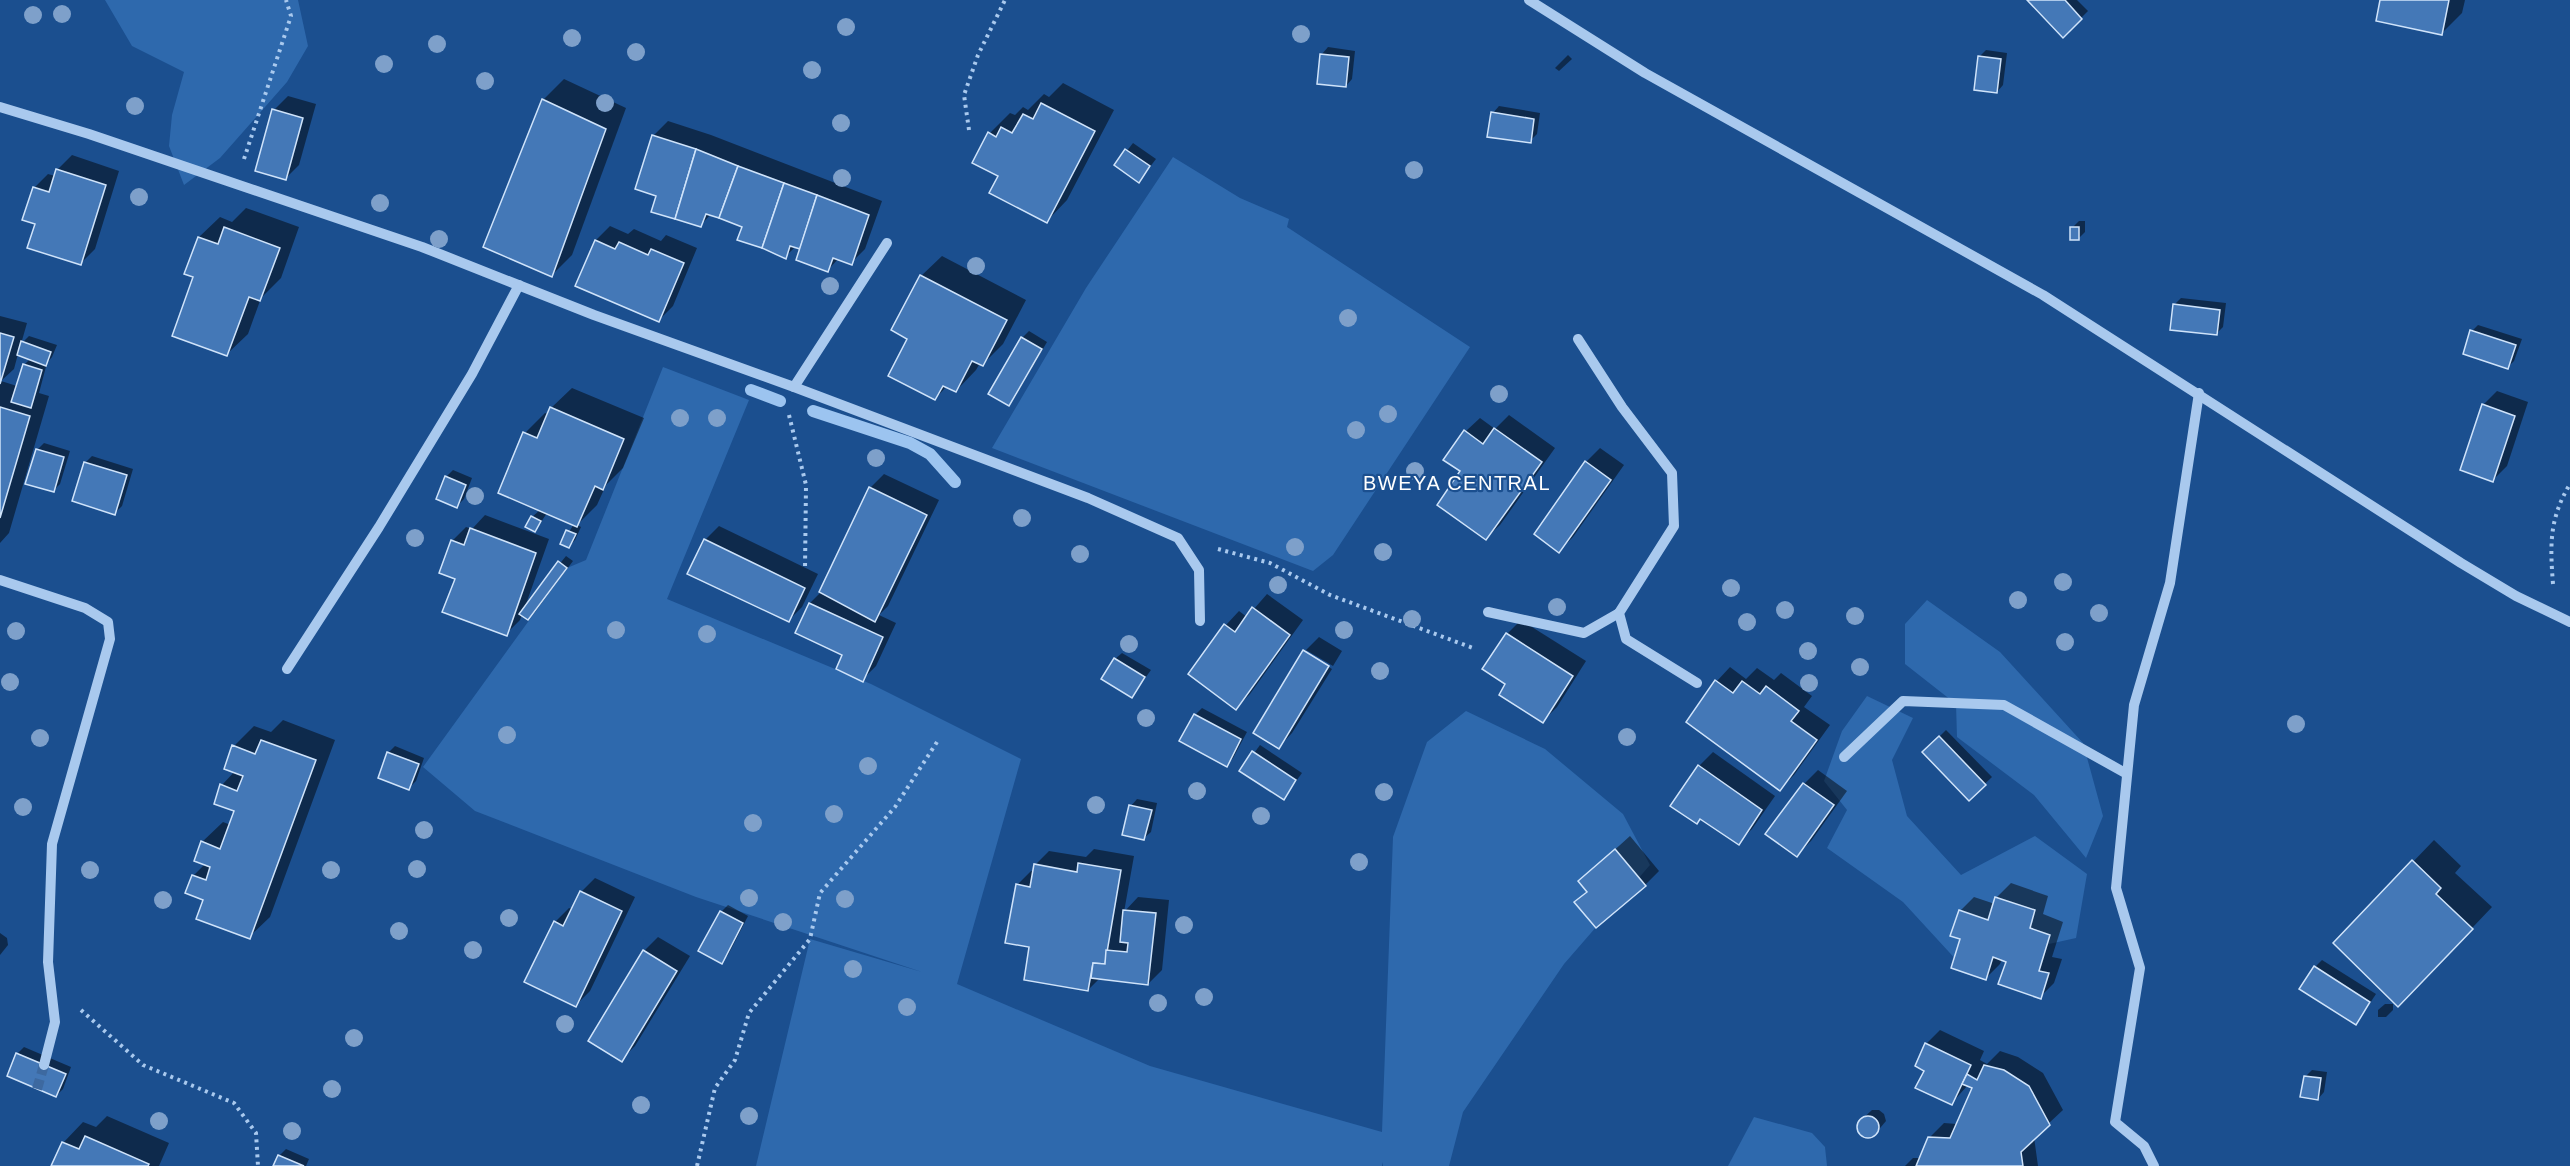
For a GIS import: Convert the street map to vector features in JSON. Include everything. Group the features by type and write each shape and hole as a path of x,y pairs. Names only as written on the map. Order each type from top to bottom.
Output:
{"street":[{"path":"1529,0 1645,73 2043,295 2461,563 2516,596 2570,622"},
{"path":"0,107 89,134 422,247 594,315 782,382 1089,498 1178,538 1199,570 1200,621"},
{"path":"794,387 887,243"},
{"path":"287,669 379,527 472,374 519,285"},
{"path":"1488,612 1584,633 1619,613 1674,526 1672,473 1622,407 1578,339"},
{"path":"2154,1166 2144,1146 2115,1122 2140,968 2116,888 2134,705 2170,583 2199,393"},
{"path":"0,580 85,608 108,622 110,639 52,844 48,962 55,1022 44,1065"},
{"path":"1619,613 1626,639 1697,683"},
{"path":"1844,757 1903,701 2004,705 2127,774"}],"path":[{"path":"236,184 291,16 285,0"},
{"path":"969,130 964,95 978,55 1005,0"},
{"path":"782,382 806,485 805,569"},
{"path":"2550,550 2554,514 2570,484"},
{"path":"1178,538 1270,562 1330,595 1473,648"},
{"path":"697,1166 715,1088 735,1060 749,1013 810,939 820,893 895,807 937,742"},
{"path":"50,985 143,1065 234,1103 256,1133 258,1166"}],"shaded area":[{"path":"105,0 298,0 308,46 287,82 220,158 184,185 169,146 172,115 184,72 132,46"},
{"path":"1173,157 1240,198 1289,219 1287,227 1470,347 1333,555 1313,571 992,448 1086,288"},
{"path":"663,367 749,400 667,599 871,684 1021,759 957,984 1150,1066 1382,1132 1393,837 1427,742 1466,711 1545,749 1623,814 1650,865 1564,964 1463,1112 1449,1166 1383,1166 1383,1162 1382,1166 756,1166 810,939 922,972 696,897 475,811 423,767 567,568 586,560"},
{"path":"1927,600 2000,652 2083,743 2103,816 2086,858 2034,795 1957,737 1956,704 1905,664 1905,624"},
{"path":"1867,696 1913,718 1892,760 1907,816 1961,875 2035,836 2087,874 2076,938 1960,964 1903,902 1827,848 1847,810 1824,781 1842,731"},
{"path":"1754,1117 1812,1133 1825,1147 1827,1166 1728,1166"}],"building":[{"path":"2027,0 2065,0 2082,19 2063,38"},
{"path":"2380,0 2449,0 2442,35 2376,21"},
{"path":"1320,54 1349,57 1346,87 1317,84"},
{"path":"1978,56 2001,59 1997,93 1974,90"},
{"path":"542,99 606,129 552,277 483,247"},
{"path":"1041,103 1095,131 1047,223 989,193 998,176 972,163 988,132 996,137 1001,127 1012,133 1023,114 1033,119"},
{"path":"272,109 303,118 286,180 255,171"},
{"path":"1491,112 1534,119 1531,143 1487,137"},
{"path":"652,135 696,149 675,219 651,212 656,196 635,189"},
{"path":"696,149 738,166 719,218 706,214 701,227 675,219"},
{"path":"1125,149 1150,166 1139,183 1114,165"},
{"path":"738,166 784,183 762,248 737,240 742,227 719,218"},
{"path":"56,169 106,185 81,265 27,248 35,224 22,220 33,187 49,192"},
{"path":"784,183 817,195 800,249 790,246 786,259 762,248"},
{"path":"817,195 869,215 852,265 833,258 828,272 796,260"},
{"path":"224,227 280,248 260,301 249,297 227,356 172,336 193,277 184,274 198,237 218,244"},
{"path":"2070,227 2079,227 2079,240 2070,240"},
{"path":"595,240 615,249 619,242 648,255 651,249 684,263 659,322 575,286"},
{"path":"920,275 1007,320 983,366 972,361 956,392 943,386 935,400 888,376 907,339 891,330"},
{"path":"2173,304 2220,310 2217,335 2170,330"},
{"path":"2470,330 2516,345 2508,369 2463,354"},
{"path":"0,333 14,337 0,384"},
{"path":"1021,337 1042,349 1009,406 988,394"},
{"path":"21,341 51,352 46,366 17,355"},
{"path":"23,364 42,370 31,408 11,402"},
{"path":"2482,404 2515,416 2493,482 2460,470"},
{"path":"0,407 30,416 0,518"},
{"path":"550,407 624,439 603,490 595,486 577,527 498,493 523,432 537,438"},
{"path":"1494,428 1542,462 1486,540 1437,505 1460,471 1443,460 1464,430 1483,444"},
{"path":"36,449 64,457 54,492 25,484"},
{"path":"1585,461 1611,480 1559,553 1534,534"},
{"path":"84,462 127,475 115,515 72,501"},
{"path":"445,476 466,485 457,508 436,499"},
{"path":"869,487 927,515 875,622 819,592"},
{"path":"531,516 541,521 535,532 525,527"},
{"path":"470,528 536,553 507,636 442,612 455,579 439,573 451,540 464,545"},
{"path":"566,530 576,534 569,548 560,544"},
{"path":"704,539 805,588 789,622 687,574"},
{"path":"558,561 567,568 528,620 519,614"},
{"path":"809,603 883,637 863,682 836,669 842,655 795,633"},
{"path":"1252,607 1290,635 1236,710 1188,674 1224,624 1235,632"},
{"path":"1506,633 1573,676 1543,723 1499,695 1505,684 1482,669"},
{"path":"1303,650 1329,666 1279,749 1253,733"},
{"path":"1114,658 1145,677 1132,698 1101,679"},
{"path":"1715,680 1733,693 1742,681 1760,694 1766,686 1799,711 1791,721 1817,740 1780,791 1686,722"},
{"path":"1194,714 1241,739 1227,767 1179,741"},
{"path":"1939,736 1986,785 1969,801 1922,752"},
{"path":"261,740 316,760 250,939 196,919 203,900 185,893 192,875 206,880 210,867 194,861 201,841 220,849 234,811 214,804 220,784 237,791 243,776 224,769 232,745 255,754"},
{"path":"1252,751 1296,780 1284,800 1239,771"},
{"path":"387,752 419,764 409,790 378,778"},
{"path":"1698,765 1762,810 1739,845 1700,819 1697,824 1670,806"},
{"path":"1803,783 1834,805 1797,857 1765,834"},
{"path":"1129,805 1152,810 1144,840 1122,835"},
{"path":"1615,849 1646,886 1596,928 1574,902 1587,892 1578,881"},
{"path":"2412,860 2441,888 2436,894 2473,929 2398,1007 2333,943"},
{"path":"1078,863 1121,870 1105,964 1093,963 1088,991 1024,980 1029,947 1005,943 1016,884 1030,887 1034,864 1077,872"},
{"path":"580,891 622,911 576,1007 524,982 554,921 563,926"},
{"path":"1995,897 2035,910 2030,928 2050,935 2039,971 2049,973 2041,999 1998,984 2006,962 1993,957 1986,980 1951,968 1960,939 1950,936 1959,910 1988,920"},
{"path":"1123,910 1156,913 1148,985 1091,978 1093,963 1105,964 1106,950 1127,952 1128,943 1120,942"},
{"path":"720,911 743,923 722,964 698,951"},
{"path":"643,950 677,971 622,1062 588,1041"},
{"path":"2314,966 2370,1002 2356,1025 2299,989"},
{"path":"1925,1043 1971,1065 1952,1105 1915,1088 1924,1071 1915,1066"},
{"path":"16,1053 66,1074 56,1097 7,1076"},
{"path":"1984,1065 2004,1070 2029,1086 2050,1125 2021,1152 2023,1166 1916,1166 1928,1137 1950,1138 1972,1088 1962,1084 1967,1074 1977,1080"},
{"path":"2304,1076 2321,1078 2318,1100 2300,1097"},
{"path":"1868,1116 1876,1119 1879,1127 1876,1135 1868,1138 1860,1135 1857,1127 1860,1119"},
{"path":"85,1136 149,1164 148,1166 51,1166 62,1142 79,1149"},
{"path":"278,1155 304,1166 273,1166"}],"waterway":[{"path":"751,390 780,401"},
{"path":"813,411 910,443 930,454 955,482"}],"tunnel":[{"path":"37,1089 44,1065"}],"district":[{"name":"BWEYA CENTRAL","path":"1457,483"}]}
